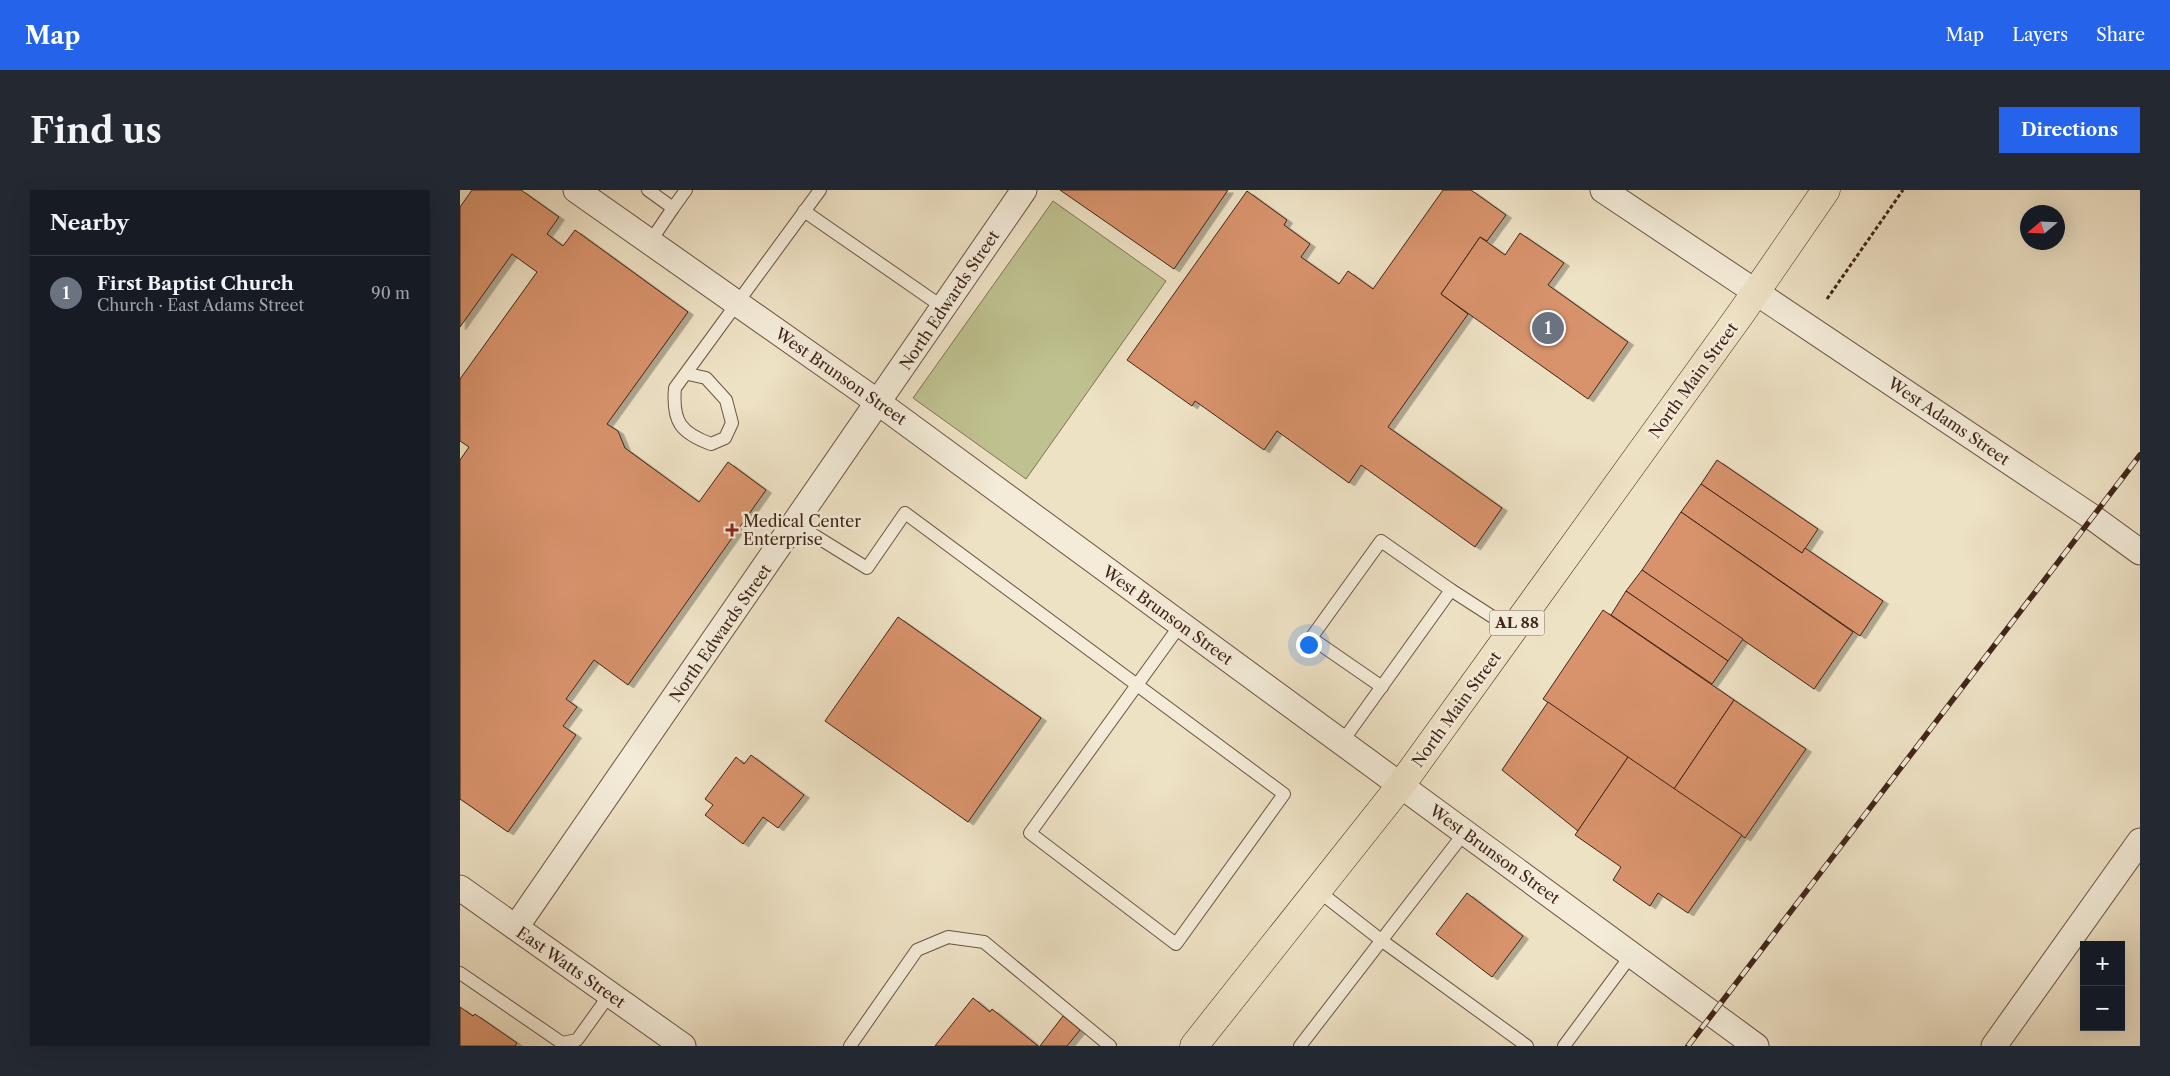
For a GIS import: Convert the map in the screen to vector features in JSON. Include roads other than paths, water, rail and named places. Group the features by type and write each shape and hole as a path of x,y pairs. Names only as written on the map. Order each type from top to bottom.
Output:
{"main road":[{"name":"North Main Street","path":"1194,1046 1401,785 1756,292 1826,190"}],"street":[{"name":"West Brunson Street","path":"576,190 879,403 1756,1046"},
{"name":"North Edwards Street","path":"516,928 796,524 1024,190"},
{"name":"West Adams Street","path":"1603,190 2092,517 2140,552"},
{"path":"1994,1046 2140,841"},
{"name":"East Watts Street","path":"460,888 683,1046"}],"lane":[{"path":"648,190 673,208"},
{"path":"650,242 686,190"},
{"path":"688,374 706,378 726,400 732,423 725,438 712,444 692,437 678,422 674,406 675,388 688,374 737,302 820,190"},
{"path":"804,211 944,308"},
{"path":"796,524 867,568 906,513 1137,685 1284,794 1176,944 1030,833 1137,685 1181,624"},
{"path":"1382,687 1311,638 1381,541 1513,630"},
{"path":"1342,742 1451,590"},
{"path":"1300,1046 1465,832"},
{"path":"1318,890 1382,940 1527,1046"},
{"path":"850,1046 917,950 948,937 984,942 1110,1046"},
{"path":"1564,1046 1632,954"},
{"path":"460,973 562,1043 577,1040 610,994"}],"railway":[{"path":"1688,1046 2140,455"}],"place":[{"name":"First Baptist Church","path":"1548,328"},
{"name":"Medical Center Enterprise","path":"732,530"}]}
